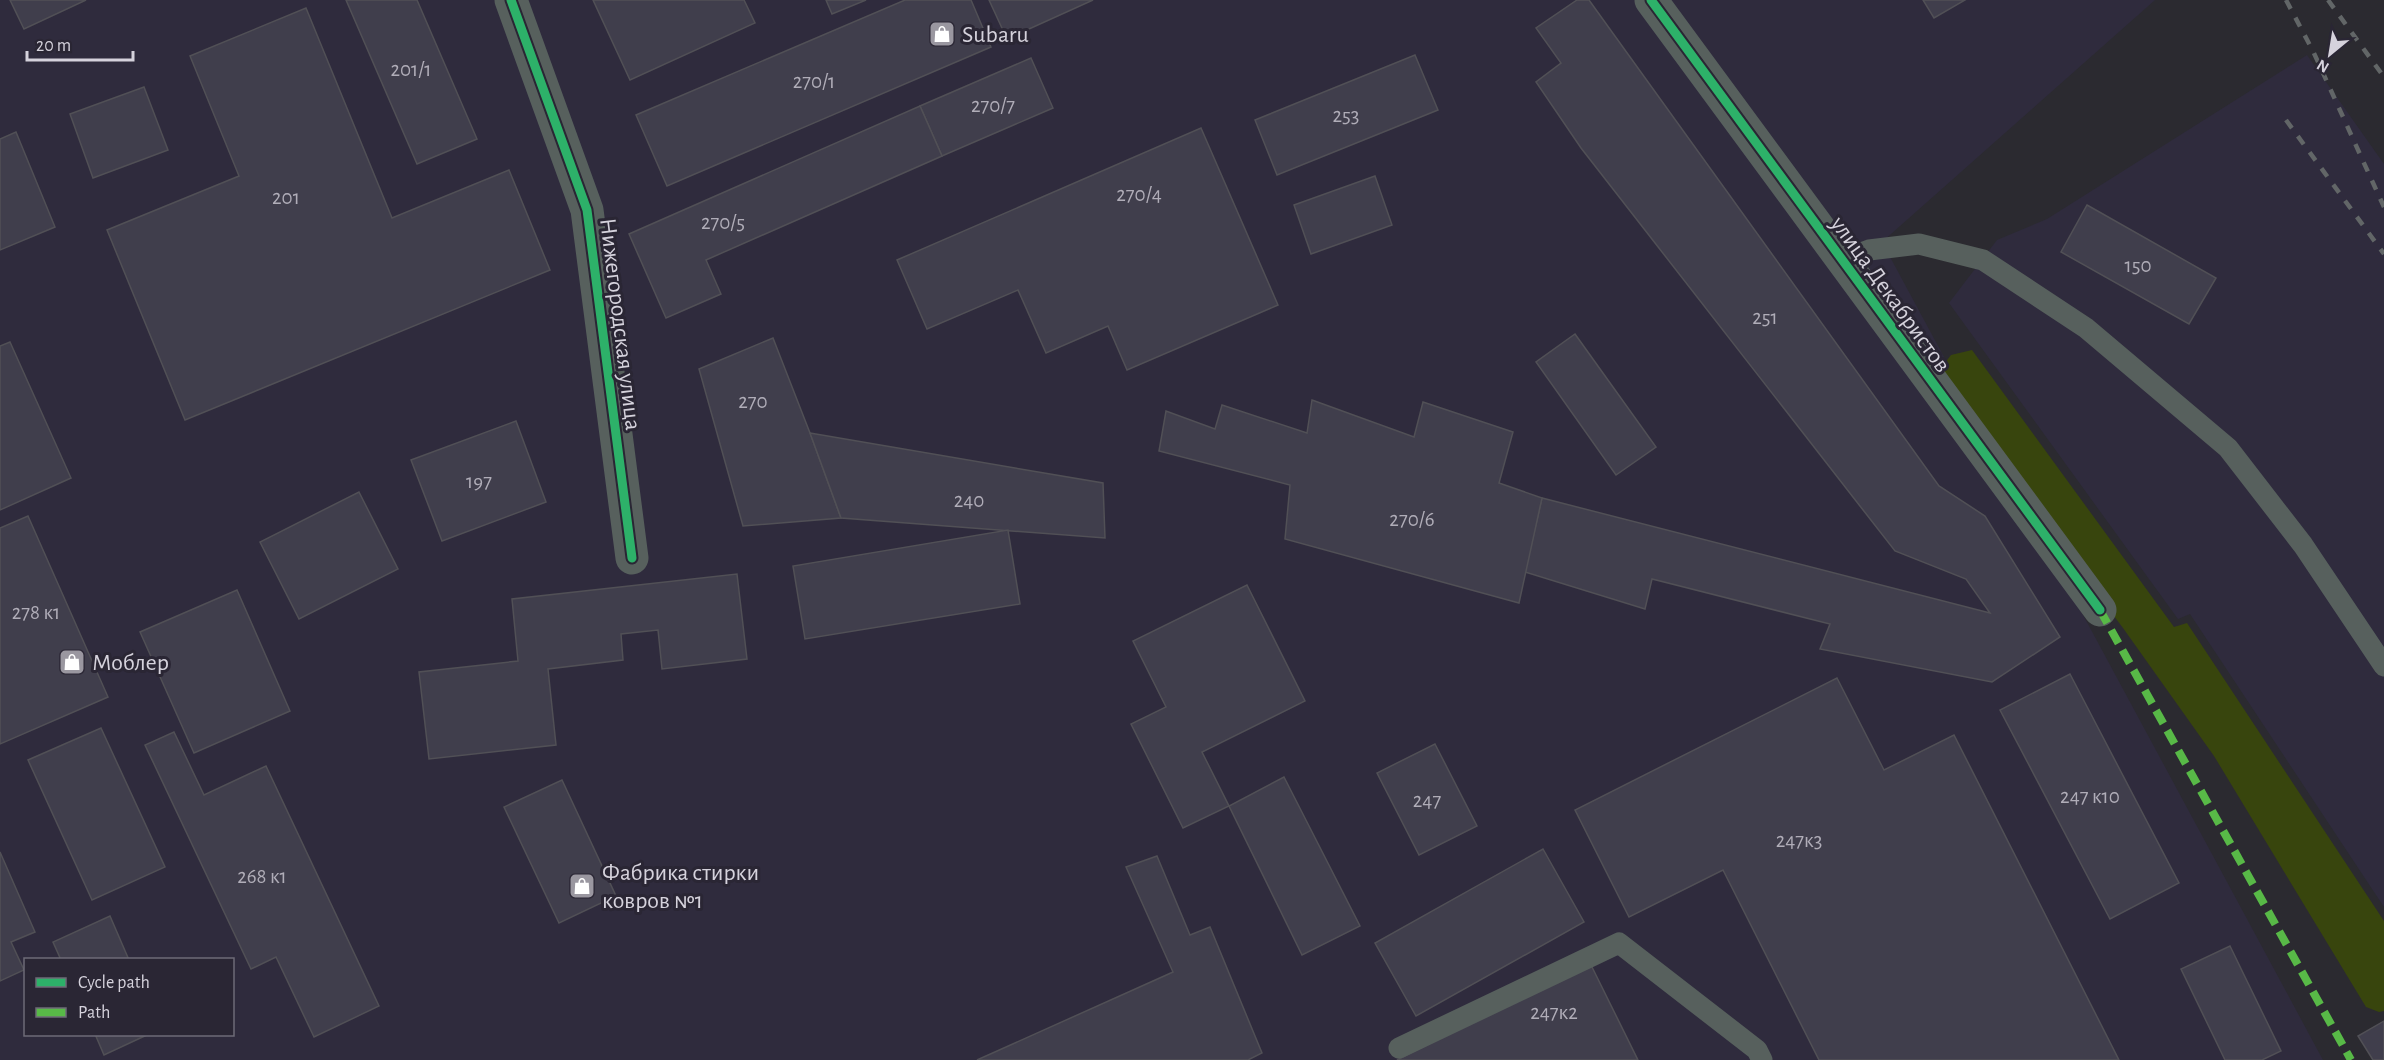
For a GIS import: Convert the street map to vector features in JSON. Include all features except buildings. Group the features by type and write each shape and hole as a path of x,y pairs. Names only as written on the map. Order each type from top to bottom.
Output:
{"street":[{"name":"Нижегородская улица","path":"512,0 587,210 632,558"},
{"name":"улица Декабристов","path":"1650,0 2100,610"}],"lane":[{"path":"1842,260 1869,250 1919,244 1983,260 2086,328 2228,448 2303,545 2384,666"},
{"path":"1399,1048 1619,943 1757,1050 1762,1060"}],"shaded area":[{"path":"0,0 2155,0 1882,242 2323,1060 0,1060"},
{"path":"2307,55 2384,164 2384,907 2190,614 2178,619 1949,303 1997,240 2047,219"}],"green space":[{"path":"1972,350 2174,627 2187,623 2384,921 2384,1011 2379,1012 2366,1007 2214,756 2123,628 2055,538 1938,372 1951,355"}],"railway":[{"path":"2286,0 2313,51 2384,207"},
{"path":"2328,0 2384,77"},
{"path":"2286,120 2384,254"}],"marked path":[{"path":"2100,610 2351,1060"}],"cycle path":[{"path":"511,0 587,210 632,558"},
{"path":"1651,0 2100,610"}],"place":[{"name":"Subaru","path":"942,34"},
{"name":"Моблер","path":"72,662"},
{"name":"Фабрика стирки ковров №1","path":"582,886"}]}
